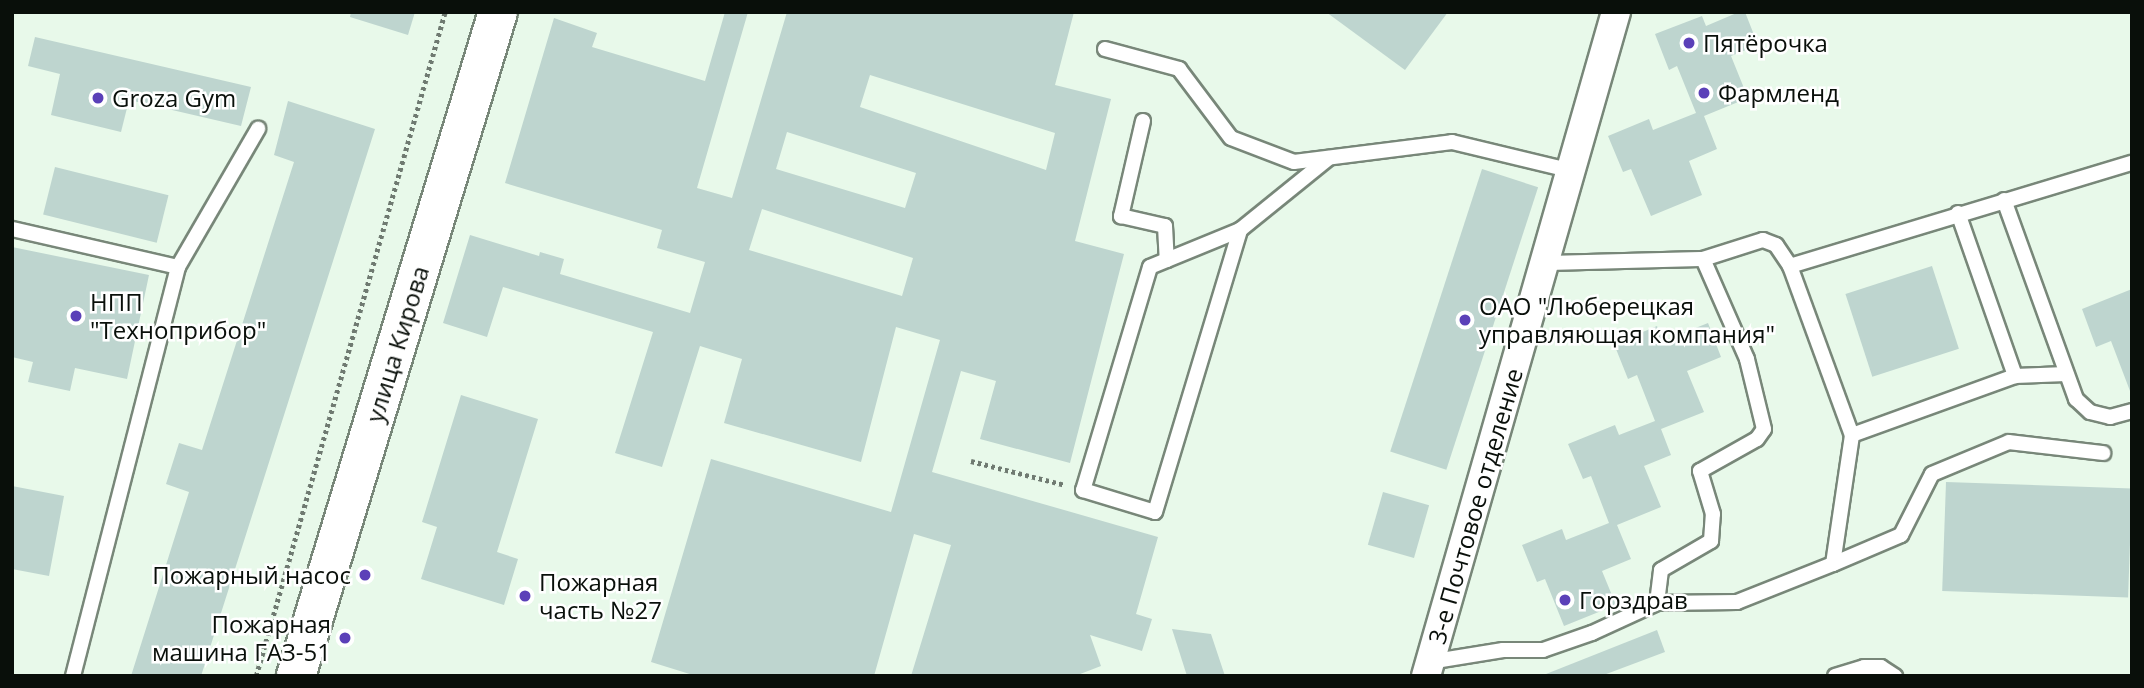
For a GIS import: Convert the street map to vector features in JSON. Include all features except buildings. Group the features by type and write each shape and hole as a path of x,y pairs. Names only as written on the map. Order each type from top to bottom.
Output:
{"main road":[{"name":"улица Кирова","path":"296,676 498,12"}],"street":[{"name":"3-е Почтовое отделение","path":"1428,669 1573,171 1616,12"}],"lane":[{"path":"1105,49 1179,69 1231,138 1294,162 1461,142 1573,171"},
{"path":"1143,121 1121,216 1165,226 1167,260"},
{"path":"73,676 178,267 258,130"},
{"path":"1240,230 1155,512 1083,490 1150,267 1240,230 1329,158"},
{"path":"1790,267 1958,213 2132,163"},
{"path":"2004,200 2076,399 2090,412 2110,417 2132,411"},
{"path":"1958,213 2015,376"},
{"path":"12,229 178,267"},
{"path":"1546,262 1703,259 1763,240 1776,245 1790,267 1852,435 1833,565"},
{"path":"1657,603 1661,570 1711,541 1713,514 1700,471 1757,439 1764,429 1747,359 1703,259"},
{"path":"1852,435 2015,376 2066,374"},
{"path":"1428,669 1503,650 1543,650 1592,633 1657,603 1737,602 1833,565 1901,535 1932,474 2008,442 2103,453"},
{"path":"1835,676 1873,667 1895,676"}],"path":[{"path":"256,676 445,12"},
{"path":"971,461 1083,490"}],"place":[{"name":"Пятёрочка","path":"1689,43"},
{"name":"Фармленд","path":"1704,93"},
{"name":"Groza Gym","path":"98,98"},
{"name":"НПП \"Техноприбор\"","path":"76,316"},
{"name":"ОАО \"Люберецкая управляющая компания\"","path":"1465,320"},
{"name":"Пожарный насос","path":"365,575"},
{"name":"Пожарная часть №27","path":"525,596"},
{"name":"Горздрав","path":"1565,600"},
{"name":"Пожарная машина ГАЗ-51","path":"345,638"}]}
